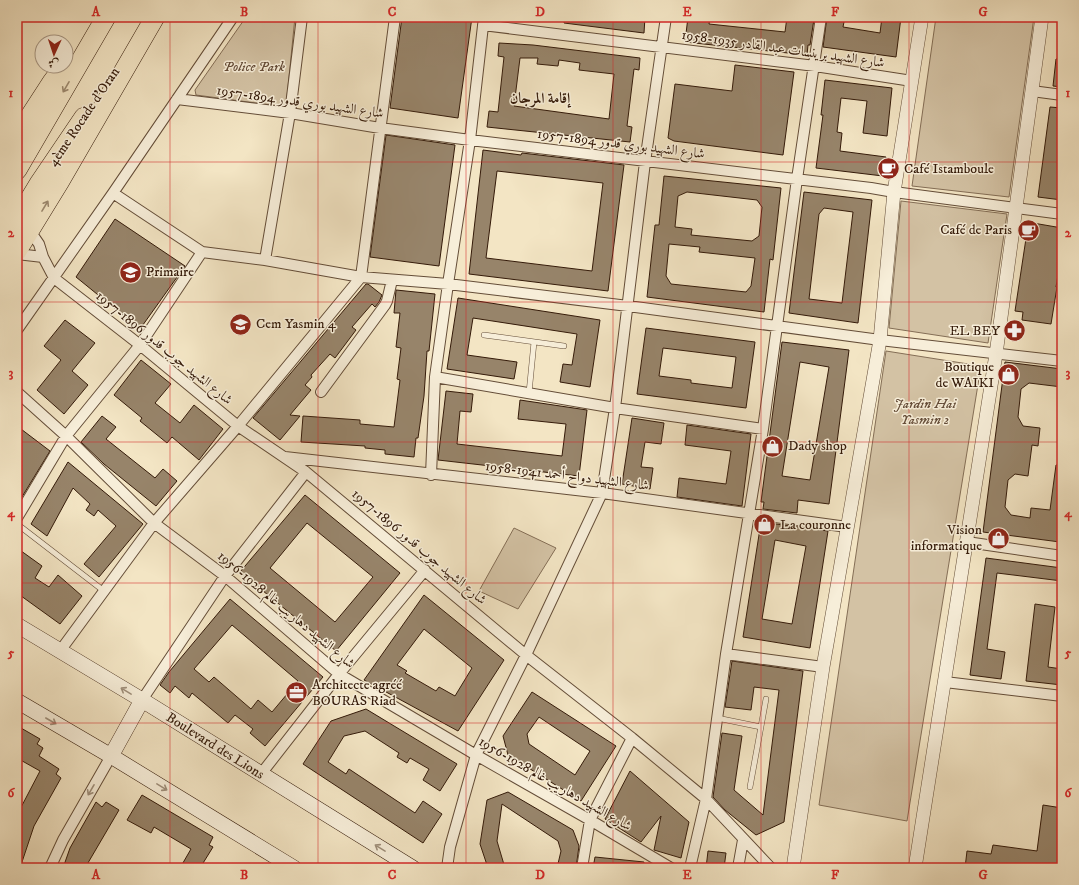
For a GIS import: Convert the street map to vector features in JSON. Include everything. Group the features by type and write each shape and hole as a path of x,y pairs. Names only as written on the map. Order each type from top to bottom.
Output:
{"highway":[{"path":"74,53 102,17"},
{"name":"4ème Rocade d'Oran","path":"17,170 106,17"},
{"name":"4ème Rocade d'Oran","path":"17,252 23,225 48,169 154,17"},
{"path":"17,136 58,74"}],"main road":[{"name":"Boulevard des Lions","path":"17,625 142,700 413,868"},
{"path":"111,756 142,700"},
{"path":"18,703 111,756 294,868"}],"street":[{"path":"17,330 233,17"},
{"path":"265,260 290,113 302,17"},
{"path":"60,651 154,523 238,426 361,277 395,17"},
{"path":"448,868 450,847 476,756 526,655 602,493 615,408 645,162 666,17"},
{"path":"690,868 706,799 726,654 750,514 821,17"},
{"path":"793,868 823,667 880,340 894,192 922,17"},
{"path":"915,868 996,354 1042,17"},
{"path":"431,475 435,377 470,140 484,21"},
{"name":"شارع الشهيد برينسات عبد القادر 1935-1958","path":"484,21 662,47 815,66 912,81"},
{"path":"1032,91 1062,95"},
{"name":"شارع الشهيد بوري قدور 1894-1957","path":"176,100 290,113 380,128 470,140 797,179 1062,214"},
{"path":"113,193 202,252 265,260 361,277 448,284 628,306 880,340 1062,361"},
{"name":"شارع الشهيد جوب قدور 1896-1957","path":"23,225 40,244 43,257 54,278 140,345 238,426 306,472 526,655 632,738 706,799 771,868"},
{"path":"17,252 43,257"},
{"path":"17,518 66,436 140,345 202,252"},
{"path":"320,392 385,305 392,280"},
{"path":"435,377 615,408 763,429"},
{"name":"شارع الشهيد دهاريب غالم 1928-1956","path":"17,392 66,436 154,523 225,576 338,674 476,756 590,820 671,868"},
{"name":"شارع الشهيد دواح أحمد 1941-1958","path":"283,457 431,475 602,493 847,527"},
{"path":"142,700 225,576 306,472"},
{"path":"967,542 1062,556"},
{"path":"261,774 338,674 425,570"},
{"path":"726,654 823,667"},
{"path":"945,682 1062,696"},
{"path":"582,868 590,820 632,738"},
{"path":"50,868 63,840 111,756"},
{"path":"738,868 743,840"}],"lane":[{"path":"484,335 564,346"},
{"path":"529,393 534,342"},
{"path":"17,524 104,591"},
{"path":"750,787 766,699"},
{"path":"717,718 761,727"}],"green space":[{"name":"Police Park","path":"246,17 295,17 286,107 196,95 195,90"},
{"path":"936,17 1034,17 1009,197 912,186"},
{"path":"901,201 1007,214 988,343 889,328"},
{"name":"Jardin Hai Yasmin 2","path":"886,351 981,366 907,821 819,805"},
{"path":"514,528 556,548 518,609 479,591"}],"building":[{"path":"402,17 472,17 458,118 390,108"},
{"path":"565,17 645,17 644,33 564,23"},
{"path":"688,17 710,17 709,24 785,32 787,17 814,19 807,55 685,42"},
{"path":"827,17 845,17 843,27 880,33 882,17 901,17 896,57 823,47"},
{"path":"499,43 533,45 640,58 639,70 634,69 627,126 632,127 630,142 487,127 489,111 498,112 504,57 498,56","holes":["520,58 538,58 537,64 558,66 559,60 580,63 579,70 614,74 609,119 514,106"]},
{"path":"1056,59 1062,59 1062,87 1053,86"},
{"path":"735,65 794,72 783,155 674,141 668,138 675,84 732,91"},
{"path":"825,80 892,88 887,136 863,133 867,101 841,98 837,132 842,133 840,151 886,157 883,176 816,168 823,115 821,115"},
{"path":"1050,107 1062,108 1062,200 1038,197"},
{"path":"386,135 455,145 439,266 370,257"},
{"path":"483,150 624,165 608,291 469,274","holes":["497,171 603,183 592,271 486,258"]},
{"path":"664,176 781,188 773,260 770,259 764,312 647,297 655,225 659,225","holes":["687,192 757,200 762,207 759,236 752,241 691,235 692,229 675,227 678,196","669,244 700,247 699,252 755,258 751,286 746,292 671,284 666,276"]},
{"path":"804,192 872,200 858,323 789,313","holes":["824,208 853,212 842,303 809,299 819,214"]},
{"name":"Primaire","path":"115,219 185,266 140,329 76,277"},
{"path":"1033,223 1062,228 1062,251 1051,324 1022,320 1023,312 1015,311 1027,232 1032,232"},
{"path":"366,284 382,295 379,302 375,307 372,304 352,327 356,330 335,358 330,354 311,375 312,377 305,385 311,390 290,415 300,416 280,440 253,418"},
{"path":"396,290 435,294 429,351 427,351 424,396 414,457 385,454 385,450 365,448 365,446 301,442 303,416 360,420 360,424 394,427 400,380 397,379 401,348 396,347 400,313 394,313"},
{"path":"458,298 600,320 590,387 560,382 563,364 572,365 577,334 473,318 467,355 517,362 514,379 447,369"},
{"path":"65,320 95,343 72,371 88,385 64,414 37,390 61,360 44,346"},
{"path":"646,328 755,342 746,408 637,394","holes":["663,348 736,357 732,388 691,383 691,380 659,376"]},
{"path":"782,342 849,350 829,504 798,500 797,513 763,509 764,502 761,502","holes":["800,362 829,367 810,480 782,476"]},
{"path":"141,360 171,384 155,403 180,423 194,405 223,429 199,460 172,437 167,443 140,421 142,418 114,395"},
{"path":"1005,362 1062,369 1062,387 1029,383 1021,389 1018,417 1023,426 1040,428 1038,446 1032,445 1028,476 1015,474 1008,480 1005,507 1011,515 1030,518 1031,508 1050,510 1056,465 1062,465 1062,531 1060,542 983,532"},
{"path":"446,391 473,394 471,412 460,411 457,444 562,456 566,424 518,419 520,400 587,410 579,476 438,460"},
{"path":"102,416 116,427 106,439 155,478 163,469 177,481 156,506 104,464 81,442"},
{"path":"632,418 664,423 661,444 645,442 641,467 653,468 650,489 622,484"},
{"path":"687,425 751,434 742,506 677,497 679,478 726,484 731,451 685,445"},
{"path":"17,426 50,451 17,505"},
{"path":"68,462 143,524 99,577 84,564 116,526 98,510 94,516 86,510 90,504 73,488 47,536 31,524"},
{"path":"305,495 400,573 336,651 240,572","holes":["307,523 373,577 335,622 270,568"]},
{"path":"761,522 828,531 810,648 743,637","holes":["775,540 806,546 792,624 762,619"]},
{"path":"17,548 42,566 35,578 49,587 58,575 82,596 60,624 17,593"},
{"path":"986,558 1062,568 1062,581 997,573 987,649 1005,652 1001,679 970,675"},
{"path":"424,595 504,660 458,731 364,680","holes":["424,629 472,668 455,696 439,687 436,691 405,673 407,671 397,665"]},
{"path":"230,599 323,677 265,746 250,733 253,729 235,715 228,723 192,693 189,698 175,686 170,693 160,685 169,672","holes":["232,625 298,681 272,712 258,700 251,709 214,677 209,682 194,669"]},
{"path":"1035,604 1055,607 1048,667 1062,669 1062,685 1026,681"},
{"path":"732,661 803,671 784,822 756,835 725,810 713,797 722,733 742,736 734,790 763,815 779,690 754,687 751,710 725,707"},
{"path":"532,692 616,746 581,801 508,755 503,736","holes":["539,717 590,751 575,775 529,744 527,734"]},
{"path":"366,709 457,764 440,791 423,780 429,769 410,758 407,763 397,757 399,753 365,731 344,736 328,762 346,774 349,769 415,813 423,801 442,814 423,843 303,764 331,721"},
{"path":"21,728 40,739 37,744 43,748 39,756 59,769 56,774 61,778 34,826 20,868 17,868 17,815 40,771 17,758 17,735"},
{"path":"630,771 689,822 681,858 654,850 661,816 641,842 605,819"},
{"path":"508,792 573,830 579,846 576,868 557,868 561,851 558,841 502,804 497,841 505,868 488,868 480,844 487,800"},
{"path":"142,795 213,837 209,845 213,847 200,868 180,868 191,849 154,827 151,833 127,820"},
{"path":"96,802 102,807 106,802 119,810 85,868 63,868 70,848"},
{"path":"1043,805 1062,808 1062,868 965,868 967,851 991,854 993,845 1037,851"},
{"path":"708,851 726,853 724,868 706,868"},
{"path":"595,857 644,862 643,868 593,868"}],"place":[{"name":"Café Istamboule","path":"888,169"},
{"name":"Café de Paris","path":"1028,230"},
{"name":"Primaire","path":"131,272"},
{"name":"Cem Yasmin 4","path":"240,324"},
{"name":"EL BEY","path":"1015,331"},
{"name":"Boutique de WAIKI","path":"1009,375"},
{"name":"Dady shop","path":"773,446"},
{"name":"La couronne","path":"764,525"},
{"name":"Vision informatique","path":"998,538"},
{"name":"Architecte agréé BOURAS Riad","path":"296,693"}],"district":[{"name":"إقامة المرجان","path":"540,98"}]}
